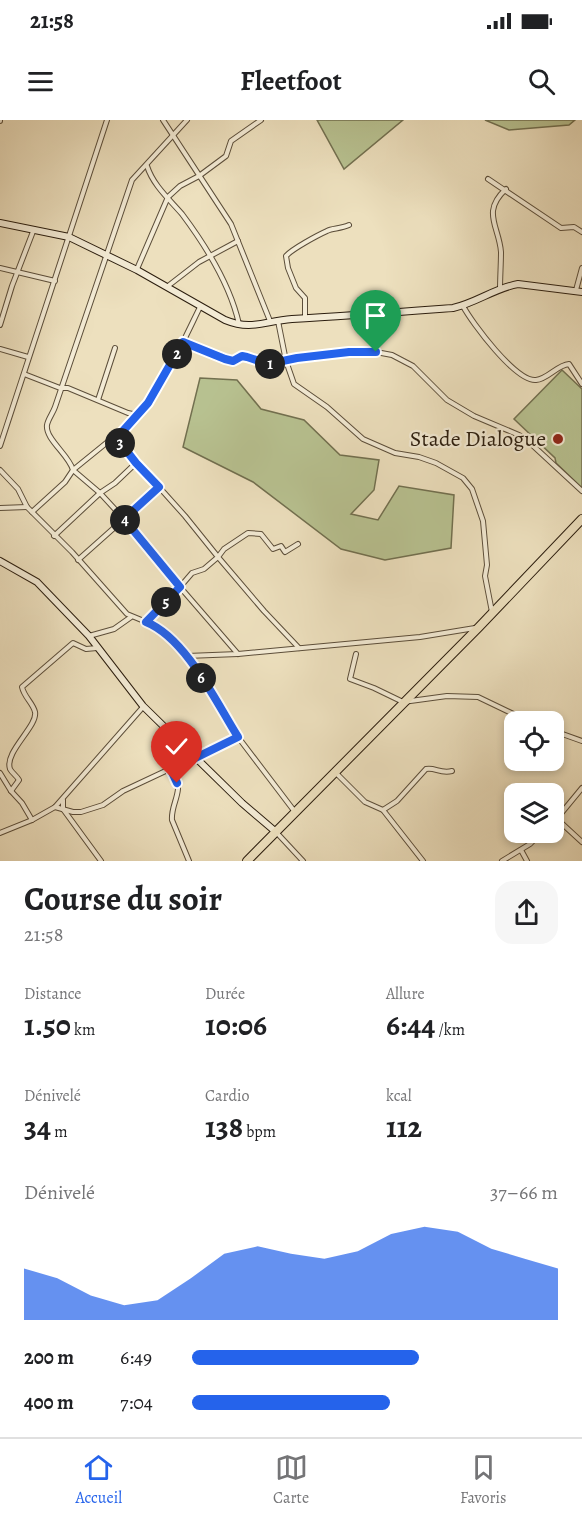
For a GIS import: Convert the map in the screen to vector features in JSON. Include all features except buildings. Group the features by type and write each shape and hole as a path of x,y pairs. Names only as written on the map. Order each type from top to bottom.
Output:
{"highway":[{"path":"247,861 479,627 582,519"}],"main road":[{"path":"0,223 34,228 69,237 137,270 239,326 305,318 417,312 462,306 518,284 579,291"},
{"path":"0,561 37,582 89,636 143,706 242,803 276,832"}],"street":[{"path":"0,446 107,120"},
{"path":"163,120 231,224 274,321 294,384 327,407 363,439 395,453 419,457 436,463 463,478 472,489 483,521 488,566 486,576 492,613"},
{"path":"187,120 132,180 52,414 47,422 47,429 50,437 71,462 73,470 124,519 238,654"},
{"path":"137,270 168,197 180,186 200,176 226,156 231,141 261,120"},
{"path":"147,166 151,178 201,240 235,307 239,326"},
{"path":"488,178 561,228 574,227 582,232"},
{"path":"500,290 501,252 494,226 494,207 495,200 506,189"},
{"path":"305,318 305,298 296,288 286,256 291,250 304,245 329,229 338,230 349,225"},
{"path":"0,325 34,228"},
{"path":"167,287 210,256 238,242"},
{"path":"0,268 55,281"},
{"path":"579,291 582,268"},
{"path":"200,306 183,342 148,403 122,432 119,441 136,463 191,522 264,611 299,648"},
{"path":"462,306 497,352 526,378 534,380 543,378 569,364 582,384"},
{"path":"183,342 233,361 242,356 268,364 349,352 376,352 392,355 413,366 447,399 474,416 519,435 529,442 582,491"},
{"path":"98,400 115,348"},
{"path":"0,349 28,357"},
{"path":"24,374 60,388 68,388 128,413 137,414"},
{"path":"32,512 65,482 73,470 126,427"},
{"path":"54,536 136,463"},
{"path":"0,470 18,489 27,507 131,617 156,626 186,656 238,737 295,813"},
{"path":"78,560 159,487"},
{"path":"0,508 27,507"},
{"path":"146,622 192,573 204,569 224,549 248,533 261,534 273,549 281,546 285,552 298,544"},
{"path":"89,636 114,629 131,617"},
{"path":"186,656 238,654 420,637 479,627"},
{"path":"11,791 19,780 10,769 10,760 20,739 35,718 35,712 23,693 22,687 73,643 86,649 98,648"},
{"path":"356,654 350,679 403,702 447,696 478,697 507,711"},
{"path":"0,833 32,820 63,800 143,706"},
{"path":"564,735 582,741"},
{"path":"70,818 103,805 123,791 238,737"},
{"path":"383,810 397,801 426,769 432,768 441,772 452,771"},
{"path":"171,770 178,790 171,815 189,861"},
{"path":"335,772 366,801 383,810 423,861"},
{"path":"0,773 32,820"},
{"path":"564,810 582,788"},
{"path":"63,800 63,809 101,861"},
{"path":"55,807 81,812"},
{"path":"564,828 582,842"},
{"path":"276,832 303,861"},
{"path":"502,861 529,843"},
{"path":"520,850 527,861"}],"green space":[{"path":"317,120 403,120 344,169"},
{"path":"485,120 575,120 569,125 509,130"},
{"name":"Stade Dialogue","path":"562,370 582,389 582,488 556,463 555,458 514,419"},
{"path":"200,378 237,380 261,409 304,420 340,455 379,460 374,490 351,514 378,520 399,486 454,495 451,548 385,560 341,549 253,482 183,447"}],"place":[{"name":"Stade Dialogue","path":"558,439"}],"route":[{"path":"177,783 171,770 238,737 186,656 156,626 146,622 180,587 124,519 159,487 119,441 122,432 148,403 183,342 225,359 233,361 242,356 268,364 349,352 376,352"}]}
